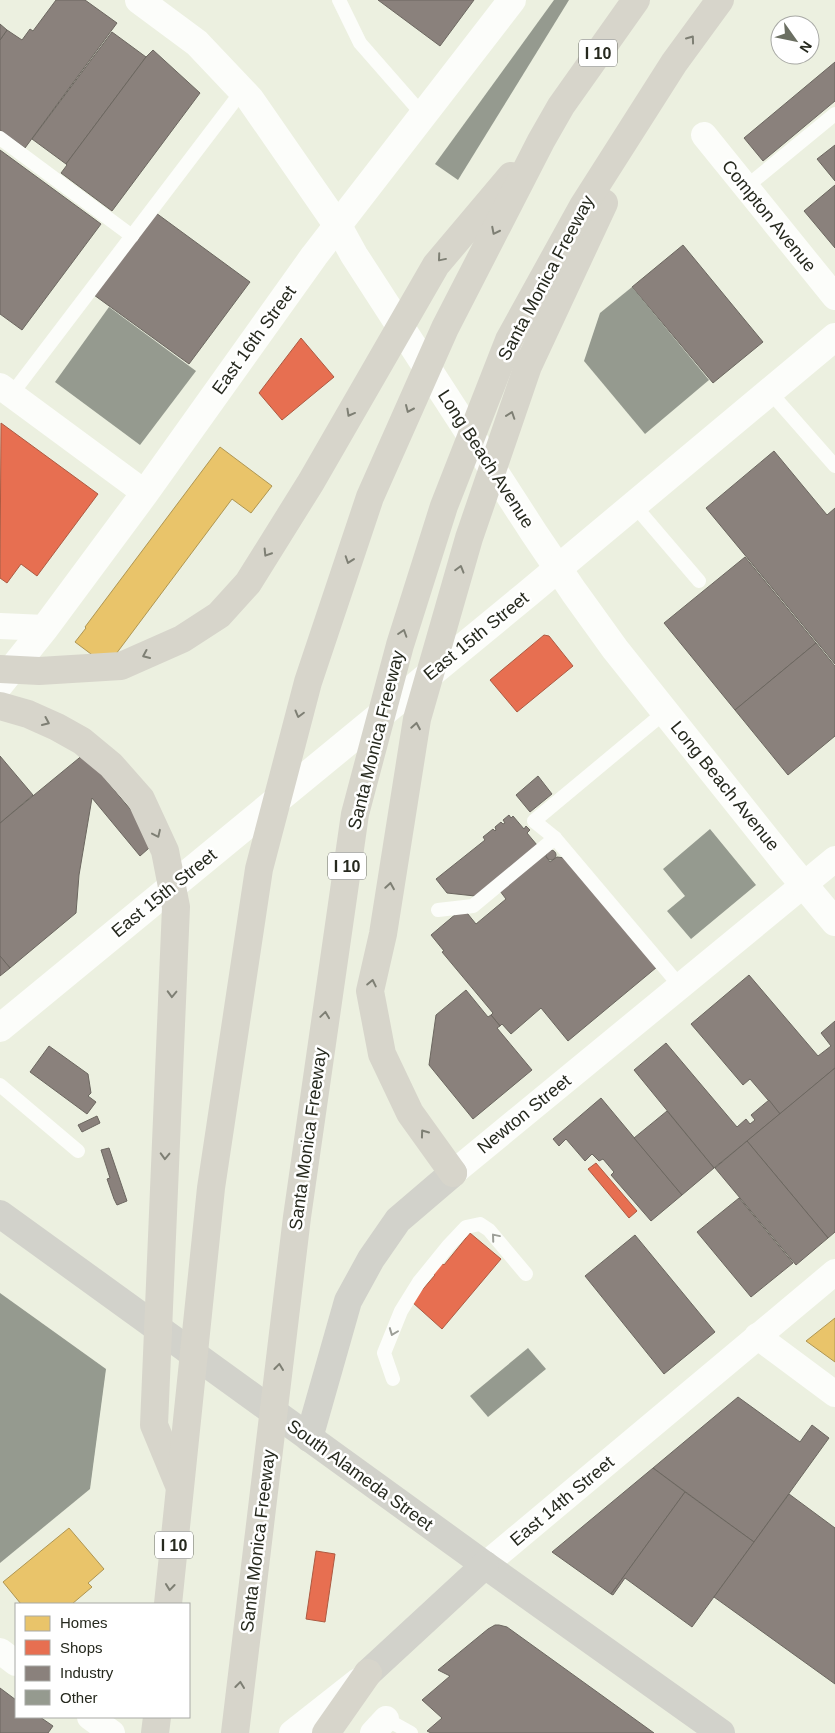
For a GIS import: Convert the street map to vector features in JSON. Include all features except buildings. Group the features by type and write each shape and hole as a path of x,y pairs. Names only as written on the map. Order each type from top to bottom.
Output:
{"highway":[{"path":"561,106 612,0"},
{"name":"I 10","path":"168,1603 211,1188 258,869 308,682 370,497 445,328 541,141 561,106 636,0"},
{"name":"Santa Monica Freeway","path":"235,1733 297,1217 355,814 400,645 444,506 509,340 582,206 674,63 717,5"},
{"path":"453,1173 410,1113 382,1054 370,992 382,934 417,719 469,538 528,366 600,209 674,63"},
{"path":"0,669 40,671 121,666 182,639 219,616 248,583 311,482 436,265 541,141"},
{"path":"0,706 28,714 57,727 82,741 111,764 141,799 164,851 176,907 154,1425 180,1486"},
{"path":"326,1733 368,1673"},
{"path":"155,1733 157,1718"}],"main road":[{"name":"Newton Street","path":"309,1438 348,1301 371,1258 398,1220 453,1173"},
{"name":"South Alameda Street","path":"0,1214 484,1565 721,1733"},
{"name":"East 14th Street","path":"368,1673 484,1565"}],"street":[{"name":"Long Beach Avenue","path":"139,0 197,43 250,99 338,226 365,272 558,569 615,649 835,922"},
{"name":"East 16th Street","path":"0,684 45,628 145,493 314,256 512,0"},
{"name":"Compton Avenue","path":"704,134 835,297"},
{"name":"East 15th Street","path":"0,1028 558,569 835,337"},
{"path":"6,390 145,493"},
{"path":"0,626 45,628"},
{"name":"Newton Street","path":"453,1173 835,859"},
{"name":"East 14th Street","path":"484,1565 835,1272"},
{"path":"757,1336 835,1394"},
{"path":"0,1651 15,1662"},
{"name":"East 14th Street","path":"292,1733 368,1673"},
{"path":"91,1718 112,1733"}],"lane":[{"path":"339,0 360,43 423,115"},
{"path":"6,390 132,236 242,91"},
{"path":"746,187 835,114"},
{"path":"0,138 132,236"},
{"path":"770,392 835,466"},
{"path":"634,505 700,581"},
{"path":"665,712 534,820 555,838 680,986"},
{"path":"438,910 472,906 555,838"},
{"path":"0,1085 78,1152"},
{"path":"393,1379 384,1353 401,1311 448,1245 466,1227 480,1224 489,1230 526,1274"},
{"path":"380,1726 411,1733"}]}
